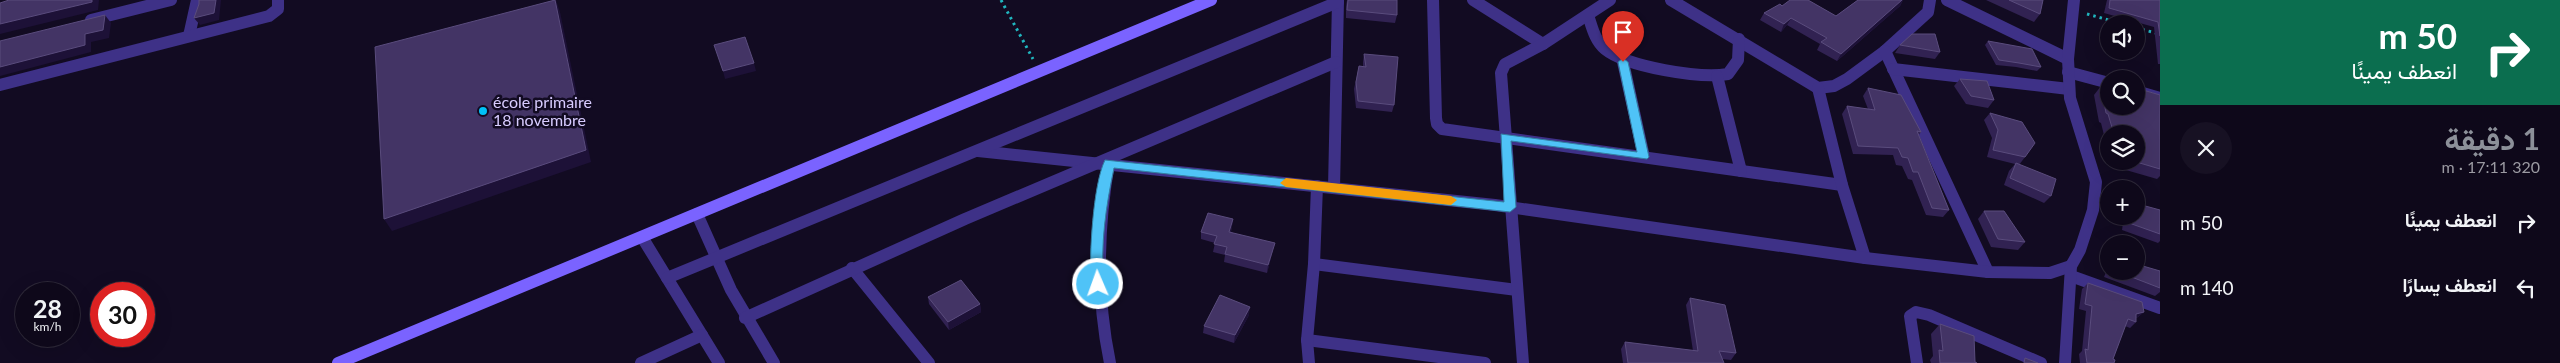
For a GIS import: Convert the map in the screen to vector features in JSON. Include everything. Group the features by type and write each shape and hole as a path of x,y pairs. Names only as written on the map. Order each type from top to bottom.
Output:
{"main road":[{"path":"338,363 1211,0"}],"street":[{"path":"80,23 170,0"},
{"path":"189,36 196,0"},
{"path":"0,85 269,16 278,9 278,0"},
{"path":"1434,0 1437,124 1448,131 1505,137 1842,185"},
{"path":"1473,0 1543,44"},
{"path":"1523,363 1501,73 1505,64 1543,44 1610,0"},
{"path":"1671,0 1818,88 1834,86 1847,80 1885,51 1928,12 1930,0"},
{"path":"1947,0 2068,66 2100,79"},
{"path":"667,278 1338,1 1334,188"},
{"path":"2065,363 2071,271 2093,210 2096,182 2070,98 2068,66 2073,5"},
{"path":"1588,15 1596,38 1604,49 1623,62 1717,76 1728,74 1738,60 1739,39"},
{"path":"1885,51 1988,272"},
{"path":"745,318 852,268 1095,162 1336,62"},
{"path":"1623,62 1644,157"},
{"path":"1893,68 2069,89"},
{"path":"1717,76 1741,171"},
{"path":"1818,88 1842,185 1865,258"},
{"path":"2145,94 2160,98"},
{"path":"978,151 1109,163 1510,207 1865,258 1988,272 2050,273 2071,271 2160,308"},
{"path":"1109,163 1100,212 1096,268 1102,331 1110,363"},
{"path":"1309,363 1307,340 1314,264 1317,186"},
{"path":"697,214 714,258 745,318 774,363"},
{"path":"642,237 719,363"},
{"path":"1314,264 1517,290"},
{"path":"852,268 929,363"},
{"path":"1917,363 1910,316 1916,312 1929,315 2041,363"},
{"path":"641,363 702,335"},
{"path":"1307,340 1485,363"}],"path":[{"path":"1001,0 1040,71"},
{"path":"2073,5 2100,15"},
{"path":"2145,30 2160,34"}],"building":[{"path":"9,0 92,0 92,2 0,24 0,3"},
{"path":"199,0 216,0 214,13 194,18"},
{"name":"école primaire 18 novembre","path":"555,0 586,150 384,219 375,47"},
{"path":"1348,0 1397,0 1397,15 1347,10"},
{"path":"1790,0 1808,0 1836,16 1858,0 1902,0 1841,54 1821,42 1827,38 1791,18 1784,24 1764,13 1780,4 1782,6"},
{"path":"2009,0 2043,0 2040,14"},
{"path":"2110,0 2160,0 2160,36 2158,22 2145,18 2145,15 2134,15 2109,8"},
{"path":"105,15 103,30 85,34 85,45 0,67 0,41"},
{"path":"1912,34 1935,34 1940,52 1900,45"},
{"path":"745,37 754,63 723,71 714,45"},
{"path":"1988,41 2032,49 2041,67 1999,60"},
{"path":"1364,54 1398,57 1394,105 1358,101 1356,82 1359,66 1366,67"},
{"path":"1960,79 1987,81 1994,100 1971,96"},
{"path":"1868,88 1901,95 1921,132 1917,131 1949,210 1932,208 1918,172 1913,172 1908,158 1902,157 1898,148 1858,146 1847,106 1875,110"},
{"path":"2145,91 2160,95 2160,169 2145,165 2145,125 2111,125 2108,115 2145,115"},
{"path":"1990,113 2022,122 2035,143 2025,157 1993,150 1998,130"},
{"path":"2016,163 2056,179 2051,196 2010,178"},
{"path":"2145,206 2160,210 2160,234 2135,225 2145,225"},
{"path":"1984,211 2004,211 2025,242 1998,239"},
{"path":"1208,213 1233,219 1229,232 1275,243 1268,265 1225,254 1227,247 1214,244 1217,236 1201,232"},
{"path":"2145,267 2160,271 2160,288 2139,280 2145,280"},
{"path":"961,280 980,304 948,322 928,297"},
{"path":"2088,283 2142,302 2144,312 2136,314 2136,322 2128,319 2113,359 2115,360 2114,363 2087,363 2085,349 2088,350 2092,306 2085,304"},
{"path":"1220,295 1250,307 1235,335 1204,326"},
{"path":"1690,298 1725,305 1736,353 1719,351 1724,363 1628,363 1625,342 1698,351"},
{"path":"1940,324 1974,336 1975,362 1977,363 1940,363 1939,350 1943,351"},
{"path":"2025,358 2038,363 2024,363"}],"slow traffic":[{"path":"1286,183 1451,200"}],"place":[{"name":"école primaire 18 novembre","path":"483,111"}],"route":[{"path":"1098,284 1096,268 1100,212 1109,163 1510,207 1505,137 1644,157 1623,62"}]}
